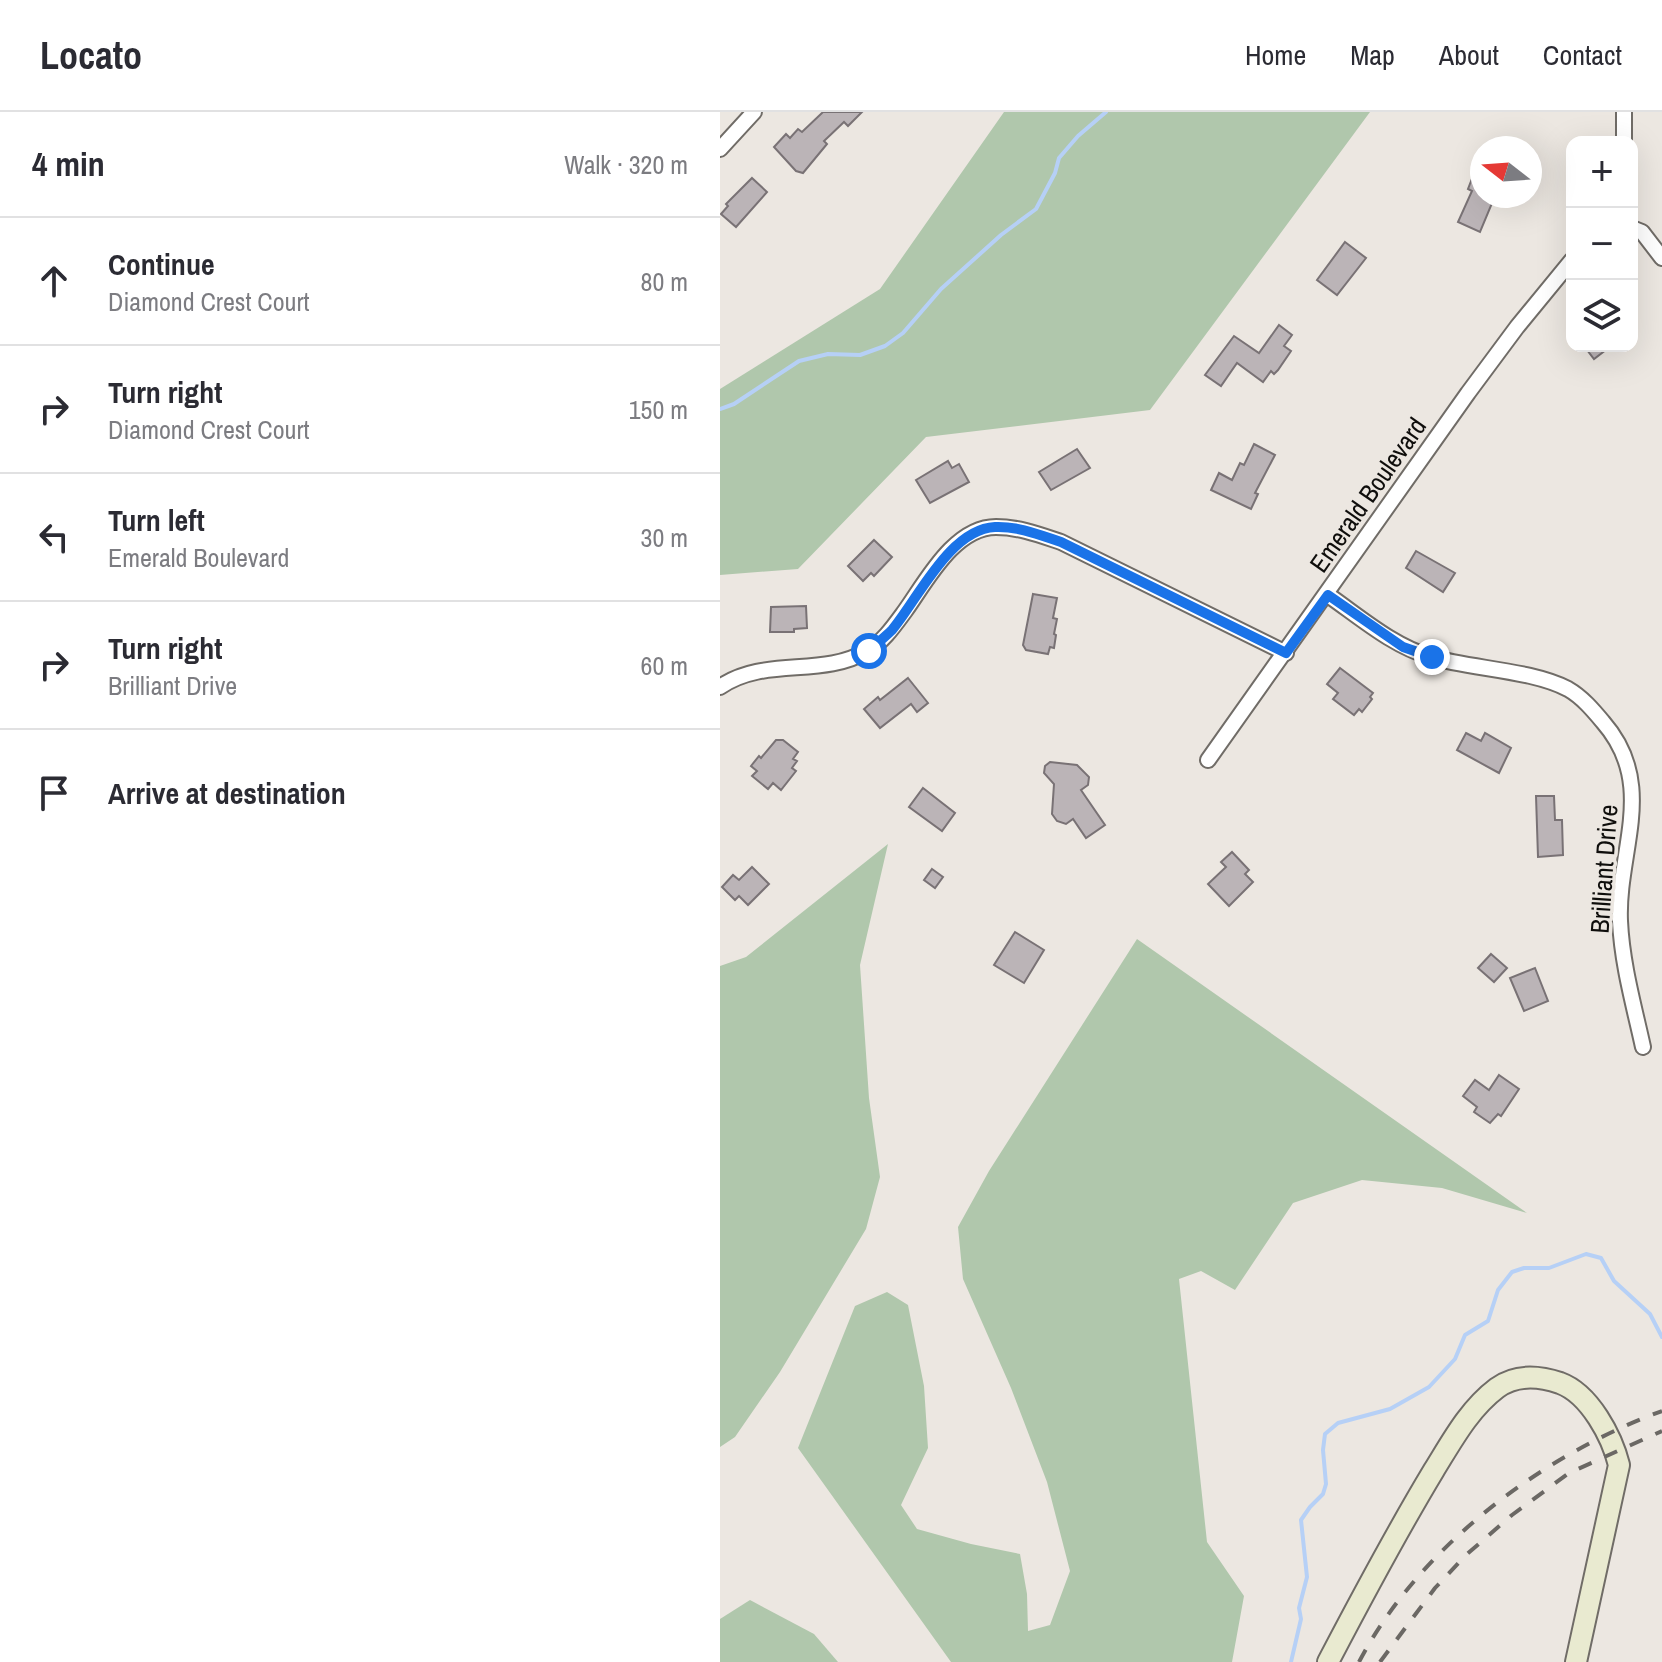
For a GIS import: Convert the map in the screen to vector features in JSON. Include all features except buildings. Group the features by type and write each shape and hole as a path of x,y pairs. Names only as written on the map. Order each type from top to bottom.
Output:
{"street":[{"path":"720,149 754,112"},
{"path":"1624,112 1624,136"},
{"path":"1638,230 1662,258"},
{"name":"Emerald Boulevard","path":"1208,760 1328,595 1468,393 1566,267"},
{"path":"720,687 729,680 757,670 843,663 869,651 890,631 951,550 971,534 993,526 1025,530 1061,542 1286,653"},
{"name":"Brilliant Drive","path":"1328,595 1403,647 1432,657 1537,679 1568,689 1590,706 1609,729 1622,753 1631,781 1633,812 1621,885 1620,920 1624,958 1643,1047"},
{"path":"1328,1662 1384,1554 1463,1424 1498,1387 1515,1379 1530,1377 1568,1386 1585,1401 1615,1450 1619,1465 1576,1662"}],"green space":[{"path":"1004,112 1370,112 1150,410 926,437 798,569 720,575 720,389 880,289"},
{"path":"888,844 860,965 869,1098 880,1177 866,1229 780,1372 735,1437 720,1447 720,966 746,957"},
{"path":"1137,939 1527,1213 1442,1188 1362,1180 1293,1203 1235,1290 1201,1271 1179,1279 1207,1542 1244,1596 1232,1662 951,1662 798,1448 855,1306 887,1292 908,1305 924,1386 928,1448 901,1505 917,1529 1020,1554 1027,1594 1028,1631 1050,1625 1070,1571 1047,1482 1011,1388 963,1279 958,1227 989,1171"},
{"path":"750,1600 814,1634 838,1662 720,1662 720,1619"}],"waterway":[{"path":"720,409 734,404 799,361 828,354 860,355 885,346 903,333 941,289 1001,235 1036,209 1055,173 1059,158 1078,136 1106,112"},
{"path":"1291,1662 1307,1577 1301,1520 1323,1494 1326,1484 1325,1434 1338,1423 1390,1409 1429,1387 1455,1359 1465,1335 1488,1321 1498,1290 1512,1272 1524,1268 1549,1268 1586,1254 1601,1258 1614,1281 1650,1314 1662,1337"}],"railway":[{"path":"1359,1662 1384,1620 1415,1580 1488,1510 1529,1479 1572,1453 1662,1411"},
{"path":"1380,1662 1435,1588 1466,1555 1512,1515 1569,1473 1662,1431"}],"route":[{"path":"869,651 890,631 951,550 971,534 993,526 1025,530 1061,542 1286,653 1328,595 1403,647 1432,657"}]}
